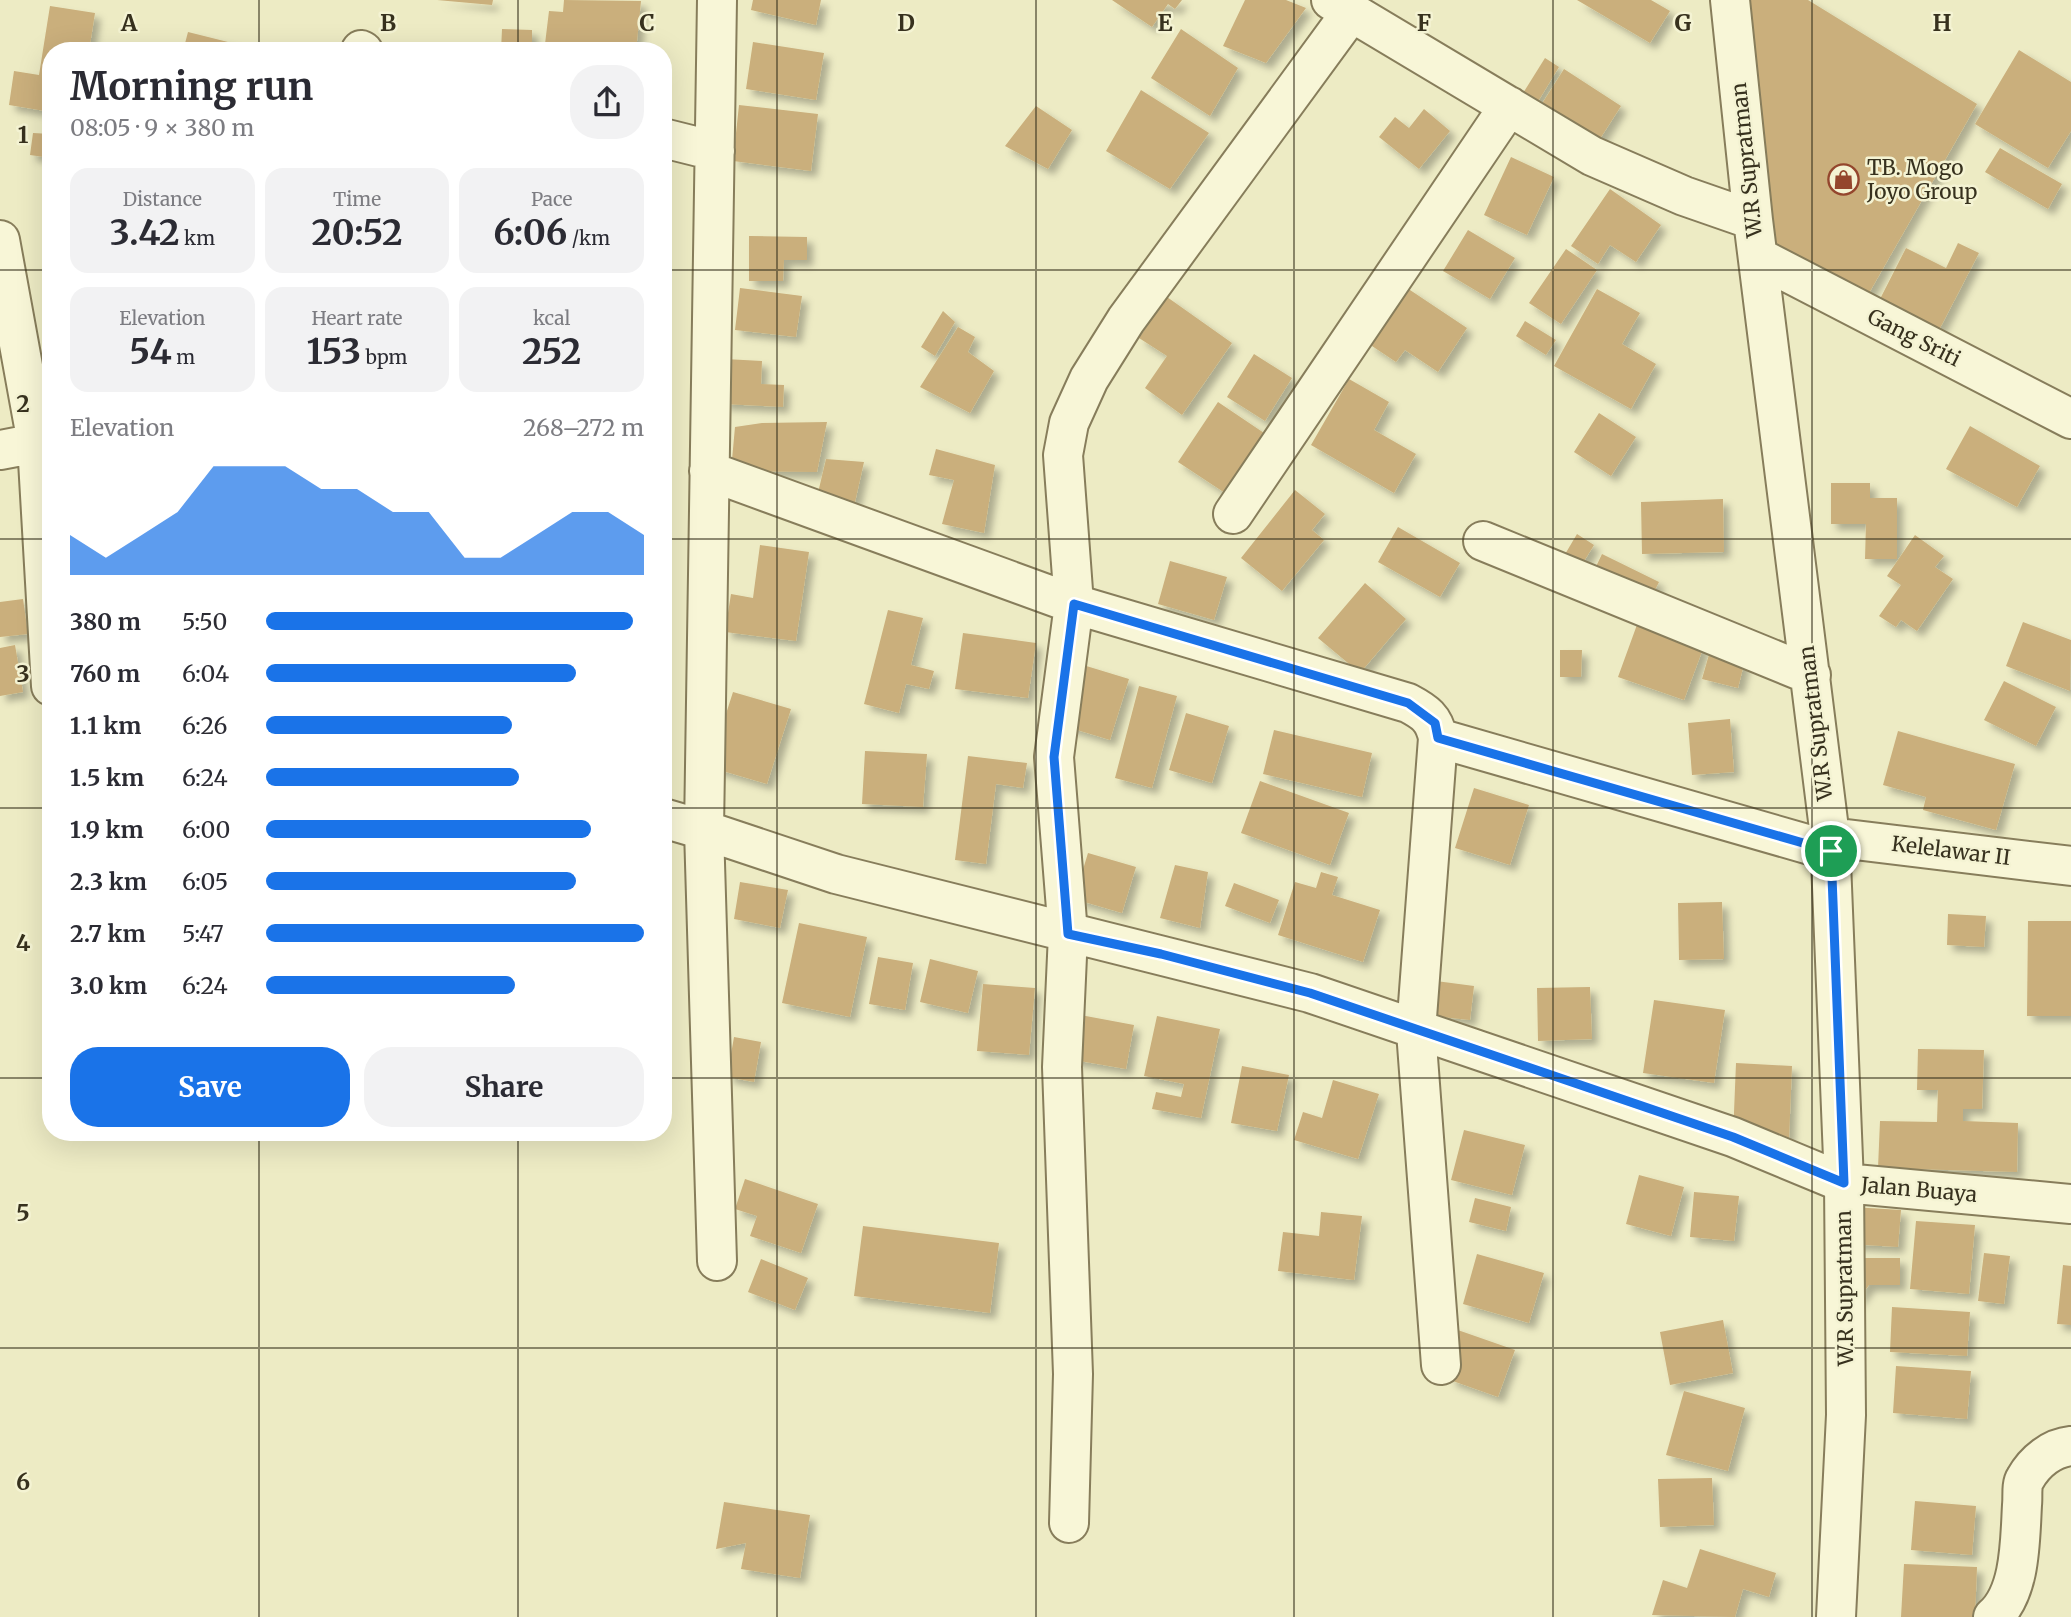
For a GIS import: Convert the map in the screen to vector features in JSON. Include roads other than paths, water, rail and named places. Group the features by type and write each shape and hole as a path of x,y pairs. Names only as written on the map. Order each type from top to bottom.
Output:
{"street":[{"path":"717,0 704,830 717,1261"},
{"name":"W.R Supratman","path":"1730,0 1753,220 1830,844 1844,1183 1846,1415 1836,1617"},
{"path":"1069,1523 1073,1374 1062,1067 1068,934 1054,757 1074,604 1063,455 1069,423 1089,379 1126,320 1340,7 1592,156 1684,196 1753,220"},
{"path":"1233,514 1509,106"},
{"path":"672,140 715,151"},
{"path":"0,240 37,443 42,518"},
{"name":"Gang Sriti","path":"1758,257 2071,419"},
{"path":"0,450 37,443"},
{"path":"709,471 1074,604 1408,703 1435,723 1438,738 1416,1031 1441,1365"},
{"path":"1483,541 1811,675"},
{"name":"Kelelawar II","path":"1438,738 1830,844 2071,866"},
{"name":"Jalan Buaya","path":"672,821 835,874 1310,993 1733,1137 1844,1183 2071,1204"},
{"path":"1993,1617 2001,1609 2012,1583 2020,1545 2024,1480 2053,1448 2071,1446"}],"place":[{"name":"TB. Mogo Joyo Group","path":"1844,180"}]}
